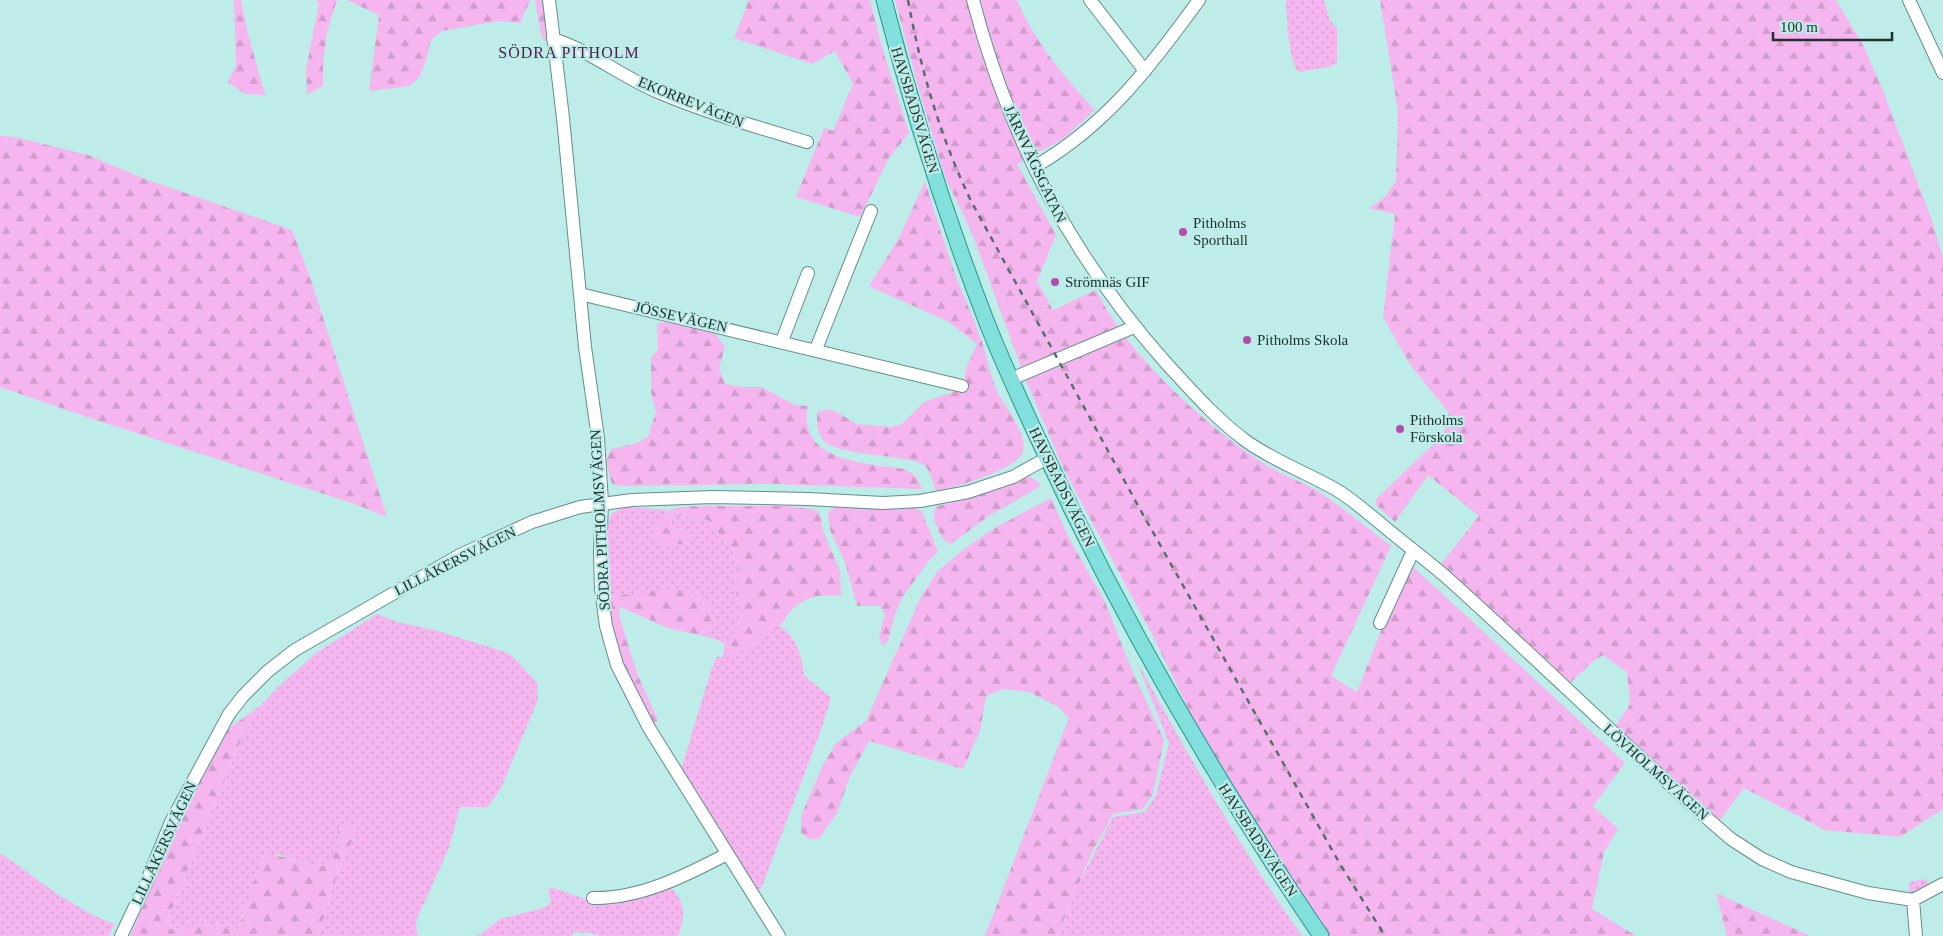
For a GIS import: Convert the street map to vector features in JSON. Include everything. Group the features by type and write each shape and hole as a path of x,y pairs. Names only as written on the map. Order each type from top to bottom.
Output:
{"main road":[{"name":"HAVSBADSVÄGEN","path":"884,0 902,70 927,153 960,251 988,325 1047,458 1092,550 1175,704 1252,834 1321,936"}],"street":[{"name":"SÖDRA PITHOLMSVÄGEN","path":"549,0 580,294 598,438 602,504 601,589 606,626 617,665 649,728 779,936"},
{"name":"JÄRNVÄGSGATAN","path":"973,0 994,70 1014,123 1047,196 1076,244 1134,327"},
{"path":"1090,0 1145,72"},
{"path":"1034,167 1066,148 1128,92 1199,0"},
{"path":"1910,0 1943,73"},
{"name":"EKORREVÄGEN","path":"553,39 585,52 657,92 726,118 806,142"},
{"path":"816,349 871,211"},
{"path":"782,341 808,273"},
{"name":"JÖSSEVÄGEN","path":"580,294 816,349 962,386"},
{"path":"1011,379 1134,327"},
{"name":"LÖVHOLMSVÄGEN","path":"1134,327 1189,388 1246,440 1274,458 1349,498 1443,575 1660,776 1731,839 1762,859 1791,872 1868,893 1913,900"},
{"name":"LILLÅKERSVÄGEN","path":"121,936 146,883 171,822 229,714 243,696 295,650 460,555 532,522 580,507 632,500 712,497 883,503 920,501 968,492 1013,477 1047,458"},
{"path":"1380,623 1413,551"},
{"path":"593,898 608,898 650,888 674,880 727,854"},
{"path":"1916,936 1913,900 1943,884"}],"green space":[{"path":"234,0 241,0 248,34 265,95 245,94 228,82 236,65"},
{"path":"316,0 337,0 327,32 323,64 323,86 307,95 306,69 319,4"},
{"path":"347,0 530,0 520,23 498,21 442,31 431,40 420,76 410,86 369,91 379,15"},
{"path":"535,0 544,0 548,34 545,42 541,34"},
{"path":"749,0 870,0 882,47 909,133 889,158 860,217 796,197 824,128 833,131 853,84 835,51 812,64 734,38"},
{"path":"895,0 1017,0 1041,45 1072,85 1095,110 1063,139 1017,164 1056,235 1037,281 1053,310 1096,290 1109,313 1146,361 1191,407 1214,427 1260,461 1324,495 1391,546 1331,676 1357,692 1408,562 1625,763 1593,806 1618,829 1604,852 1592,909 1636,936 1328,936 1218,770 1151,632 1064,470 1025,378 972,233 945,177"},
{"path":"1286,0 1324,0 1330,20 1337,28 1337,62 1333,66 1299,72 1295,67 1290,49"},
{"path":"1380,0 1836,0 1863,45 1884,93 1932,221 1943,258 1943,809 1900,837 1825,830 1744,788 1713,829 1611,734 1630,704 1627,672 1603,655 1592,662 1568,685 1441,564 1479,516 1428,475 1395,522 1376,505 1376,499 1443,435 1449,413 1411,366 1383,317 1395,214 1369,208 1385,197 1396,181 1398,111"},
{"path":"0,136 15,137 88,155 145,179 292,230 310,277 387,517 355,504 0,387"},
{"path":"925,181 960,287 982,342 995,387 1016,423 1024,448 1016,461 995,473 936,491 929,471 923,464 912,460 853,452 835,447 824,441 818,430 817,421 817,412 829,409 856,424 891,427 902,424 924,402 956,391 964,380 967,366 977,344 949,322 869,286 899,238"},
{"path":"667,322 711,328 725,347 719,368 725,384 761,387 795,405 808,406 807,420 810,433 816,443 825,450 847,459 908,471 915,476 922,489 771,484 622,486 612,484 606,462 611,449 634,444 648,437 656,412 651,392 651,358 658,349 657,323"},
{"path":"1026,475 1036,480 1041,486 987,517 951,544 946,542 934,520 937,506 971,498"},
{"path":"1051,498 1069,538 1105,602 1132,670 1164,740 1153,794 1143,809 1113,814 1093,850 1057,936 985,936 1069,718 1057,706 1029,692 1003,689 986,696 980,731 963,769 869,741 850,776 837,813 819,839 809,839 801,833 801,816 823,765 836,743 866,721 920,599 937,572 964,549 998,526"},
{"path":"704,506 787,506 817,510 821,518 822,528 840,571 841,596 826,595 813,597 800,603 780,626 758,642 735,656 723,657 725,643 738,627 743,613 737,599 735,585 738,575 733,551 708,520 677,516 671,521 672,528 684,529 695,538 687,544 659,544 653,536 661,518 671,510"},
{"path":"624,507 668,510 657,526 653,536 659,543 687,544 695,538 684,529 672,528 671,521 677,516 690,517 708,520 733,551 738,575 735,585 737,599 743,613 738,627 725,643 708,637 714,618 635,594 617,595 609,599 605,568 606,533 611,514"},
{"path":"910,507 920,510 923,514 938,552 930,559 902,598 895,614 888,641 882,646 879,636 885,614 880,606 857,606 845,562 830,530 828,512 834,508"},
{"path":"667,588 704,595 714,618 708,637 668,628 620,607 619,615 638,676 658,720 655,724 651,723 616,648 609,616 609,599 617,595 635,594"},
{"path":"377,614 397,622 438,631 505,652 514,658 537,682 538,700 501,788 488,807 460,807 449,848 416,921 417,935 420,936 319,936 339,872 355,836 338,829 339,846 329,865 319,867 276,854 243,912 237,933 181,928 170,929 166,924 243,735 261,705 316,653"},
{"path":"780,626 791,636 798,648 804,675 831,698 822,727 763,884 760,890 757,890 681,770 712,667 717,657 735,656"},
{"path":"1136,660 1236,835 1302,936 1057,936 1081,879 1113,817 1145,812 1156,795 1169,743"},
{"path":"261,705 243,735 166,924 170,929 217,925 237,932 263,856 281,857 312,865 329,865 339,846 338,829 351,823 355,836 339,872 319,936 130,936 199,776 228,729"},
{"path":"0,853 41,883 83,910 114,924 109,936 0,936"},
{"path":"1925,879 1931,886 1914,894 1909,891 1909,882"},
{"path":"669,886 679,898 683,909 678,936 600,936 591,933 573,932 572,936 473,936 480,935 500,919 546,907 551,902 548,889 554,888 593,902 614,903"},
{"path":"1716,893 1810,936 1727,936"}],"railway":[{"path":"908,0 925,78 941,128 971,201 1141,511 1340,864 1385,936"}],"place":[{"name":"Pitholms Sporthall","path":"1183,232"},
{"name":"Strömnäs GIF","path":"1055,282"},
{"name":"Pitholms Skola","path":"1247,340"},
{"name":"Pitholms Förskola","path":"1400,429"}],"district":[{"name":"SÖDRA PITHOLM","path":"569,52"}]}
